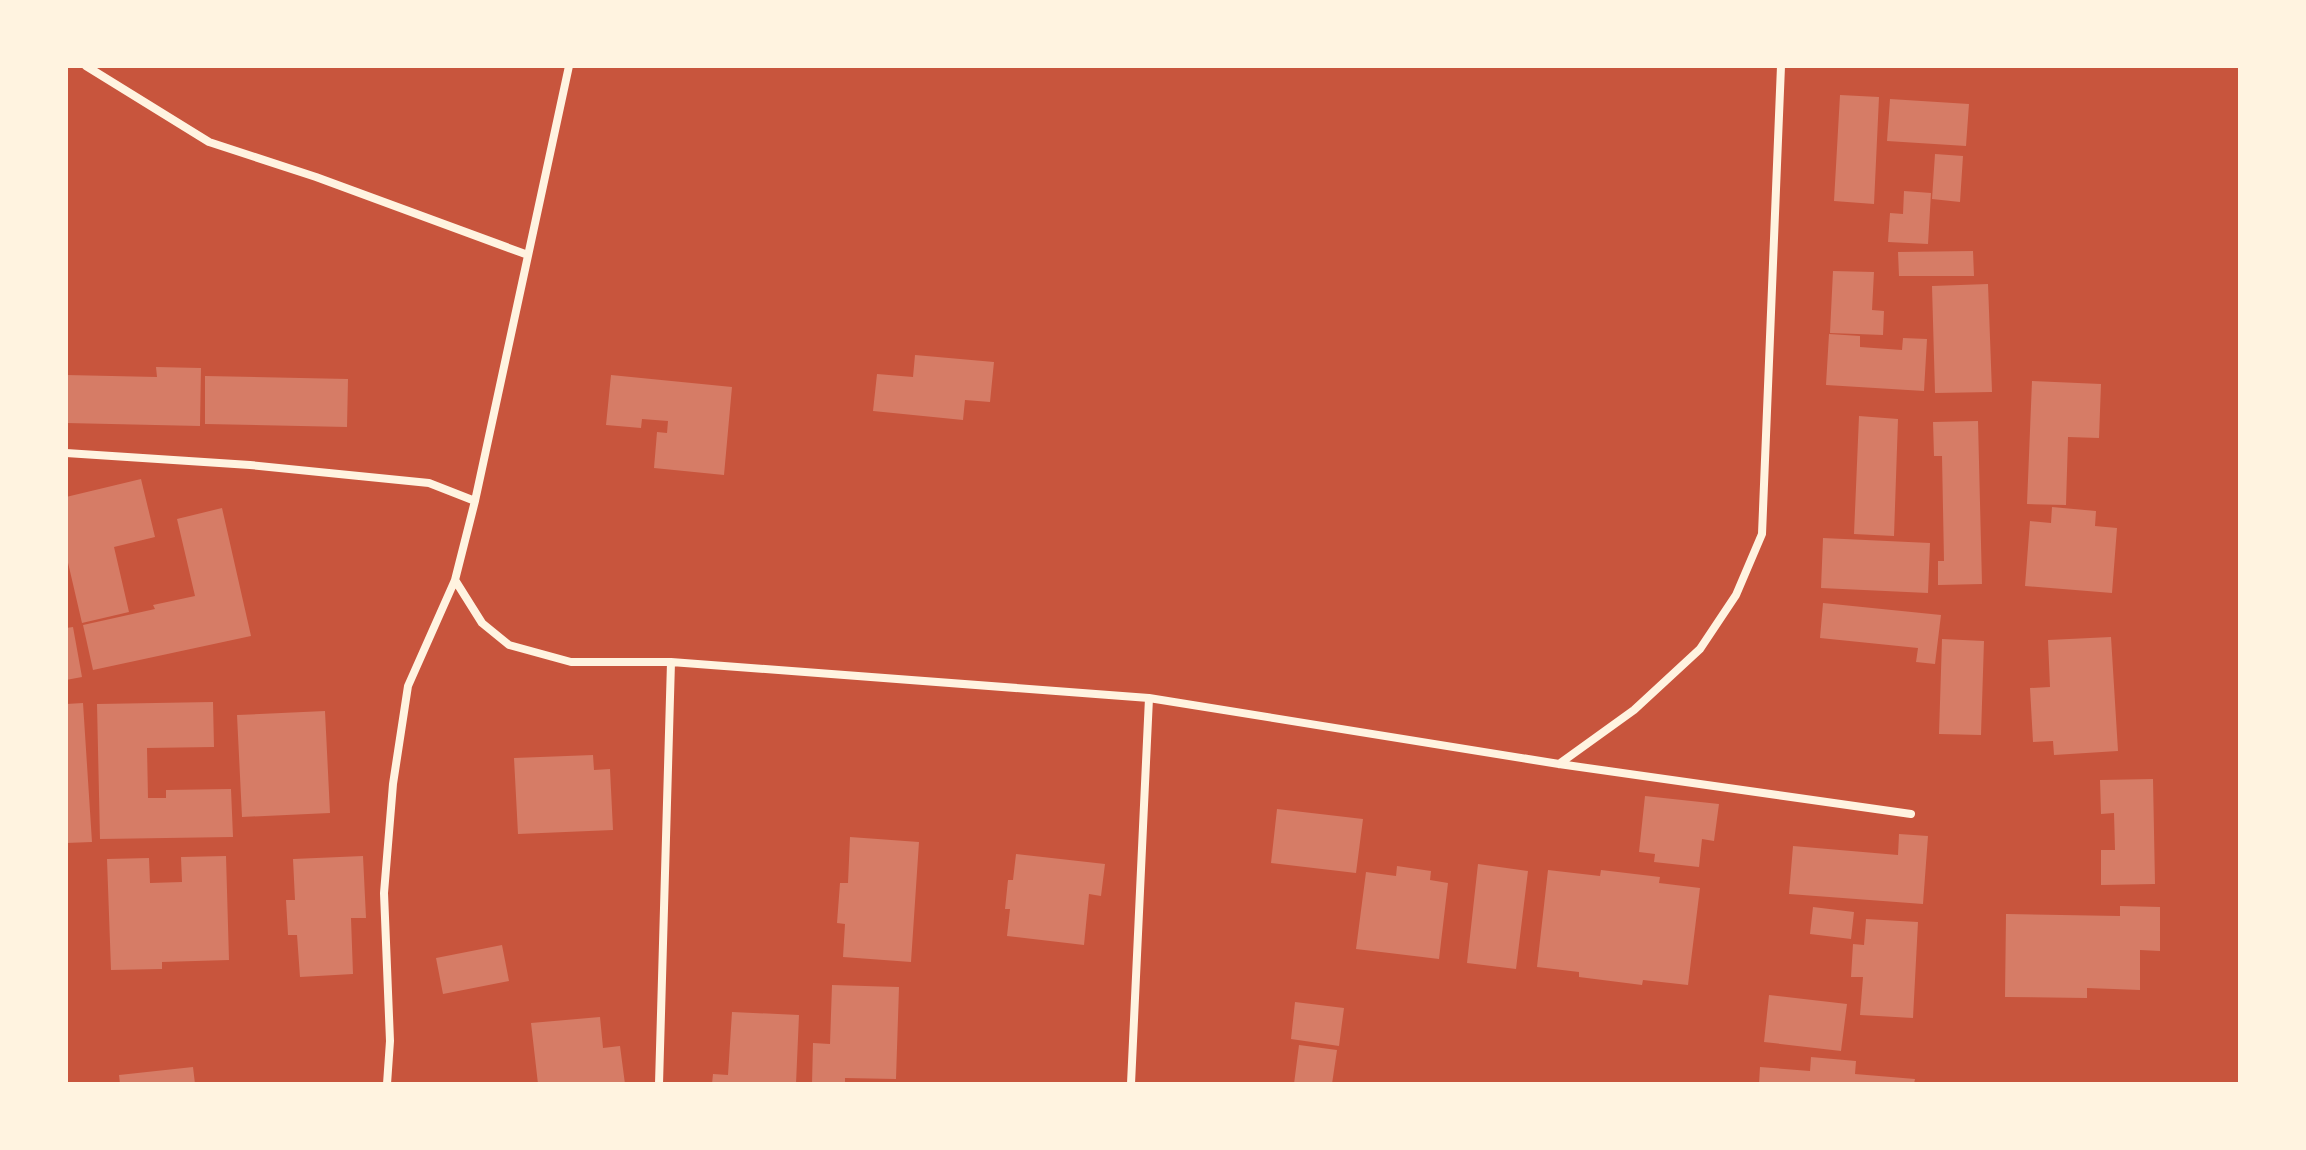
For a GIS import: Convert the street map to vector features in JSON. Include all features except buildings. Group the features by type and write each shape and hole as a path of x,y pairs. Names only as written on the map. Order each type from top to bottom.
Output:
{"street":[{"path":"86,66 209,142 316,177 528,255"},
{"path":"387,1084 390,1041 384,893 393,784 408,686 455,580 475,501 569,66"},
{"path":"1559,764 1634,710 1700,649 1736,595 1762,534 1781,66"},
{"path":"66,453 250,465 429,483 475,501"},
{"path":"455,580 482,623 509,645 571,662 671,662 1149,698 1559,764 1911,814"},
{"path":"659,1084 671,662"},
{"path":"1131,1084 1149,698"}]}
